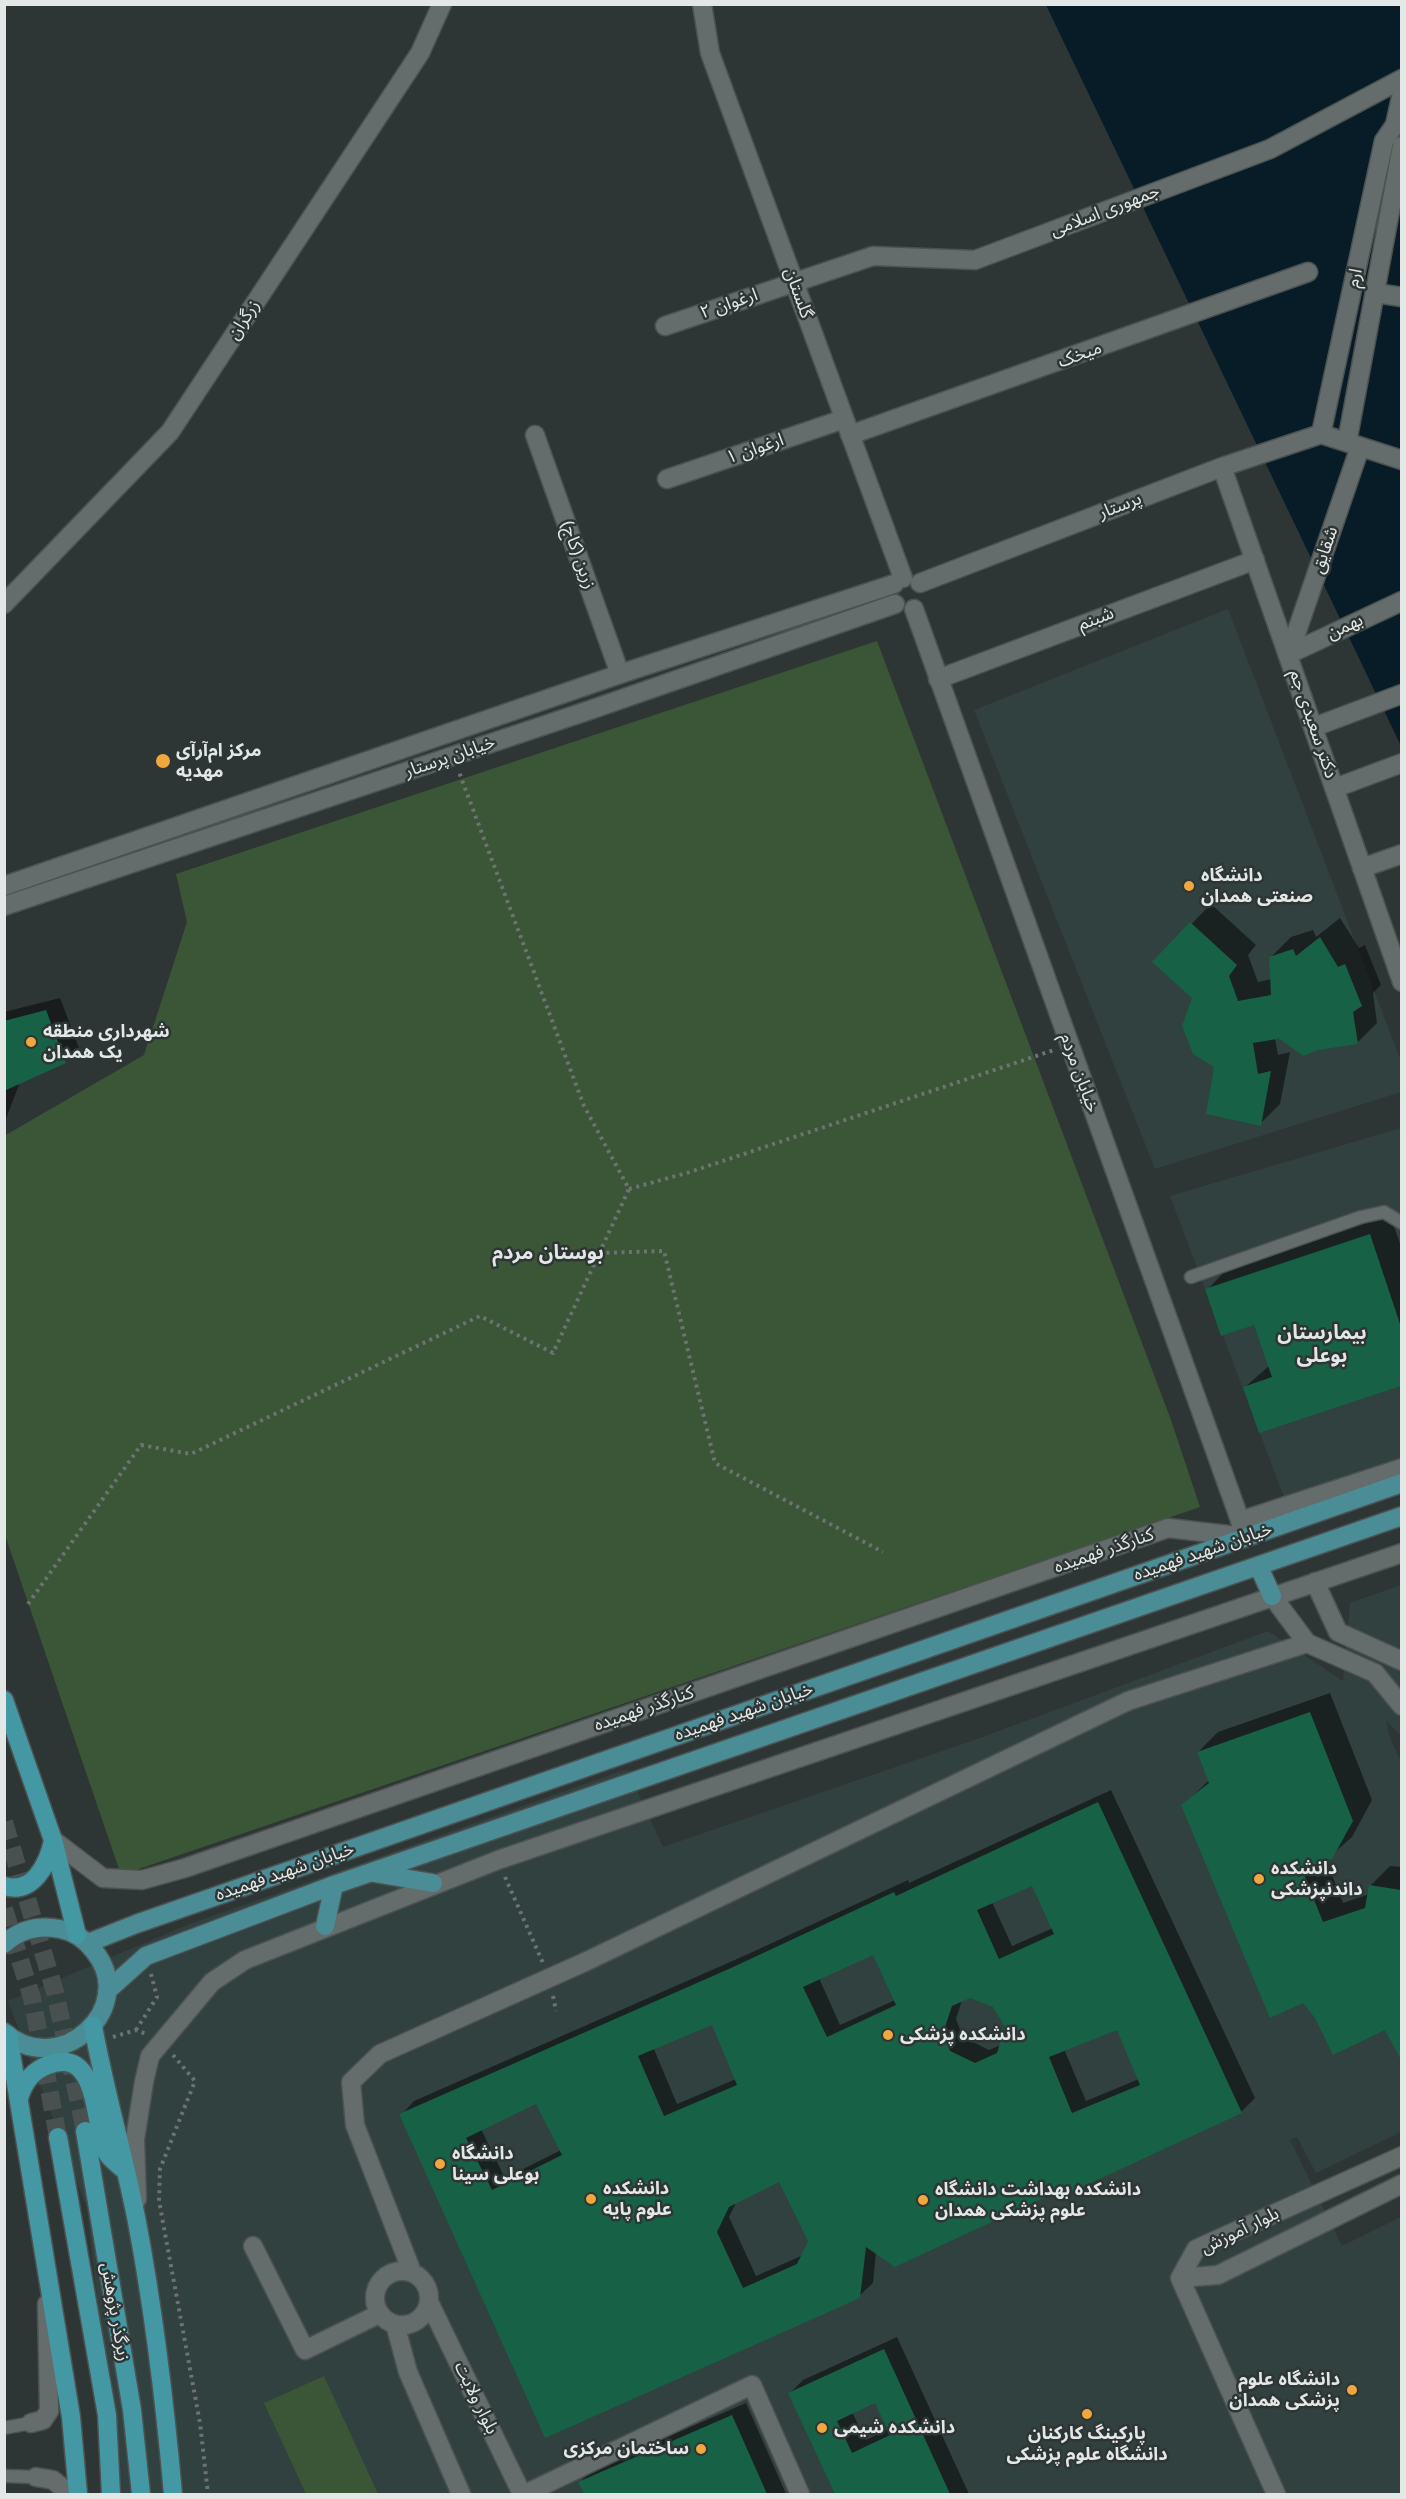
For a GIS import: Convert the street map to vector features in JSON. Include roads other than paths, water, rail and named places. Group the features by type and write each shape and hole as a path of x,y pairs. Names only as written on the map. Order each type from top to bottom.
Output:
{"highway":[{"path":"4,1700 53,1840 82,1939"},
{"path":"4,1886 18,1888 32,1882 46,1863 53,1840"},
{"path":"93,2026 137,2222 164,2398 173,2494"},
{"path":"6,2033 19,2098 71,2416 78,2494"},
{"path":"19,2098 27,2081 41,2068 53,2063 66,2063 81,2070 91,2085 107,2152 124,2171"},
{"name":"زیرگذر پژوهش","path":"85,2131 132,2410 141,2494"},
{"name":"زیرگذر پژوهش","path":"58,2137 107,2415 111,2494"}],"main road":[{"name":"خیابان شهید فهمیده","path":"82,1939 147,1920 1243,1529 1401,1483"},
{"name":"خیابان شهید فهمیده","path":"107,1991 146,1956 334,1885 1401,1516"},
{"path":"1259,1567 1272,1596"},
{"path":"372,1872 433,1883"},
{"path":"326,1926 334,1885"},
{"path":"4,1944 12,1937 30,1929 48,1927 82,1939 99,1957 105,1973 107,1991 103,2010 93,2026 79,2038 52,2047 24,2044 6,2033"}],"street":[{"name":"زرگران","path":"4,604 170,432 420,53 442,4"},
{"name":"گلستان","path":"702,4 710,53 906,581"},
{"name":"جمهوری اسلامی","path":"794,282 873,256 975,260 1270,149 1401,79"},
{"name":"ارم","path":"1321,434 1384,141 1398,131 1401,93"},
{"name":"ارم","path":"1354,445 1376,293 1401,146"},
{"name":"میخک","path":"847,427 1308,272"},
{"name":"ارغوان ۲","path":"665,326 794,282"},
{"path":"1376,293 1401,297"},
{"name":"ارغوان ۱","path":"667,479 847,427"},
{"path":"1321,434 1401,460"},
{"name":"پرستار","path":"906,581 1222,467 1321,434"},
{"name":"زرین (کاج)","path":"536,435 620,674"},
{"name":"شقایق","path":"1289,654 1354,445"},
{"name":"دکتر سعیدی جم","path":"1222,467 1362,868 1396,947 1401,982"},
{"name":"شبنم","path":"938,679 1255,560"},
{"path":"906,581 923,597 914,609 900,608 895,604 891,590 906,581"},
{"name":"خیابان پرستار","path":"4,886 620,674 906,581"},
{"name":"بهمن","path":"1289,654 1401,601"},
{"name":"خیابان پرستار","path":"4,906 453,756 895,604"},
{"name":"خیابان مردم","path":"914,609 1243,1529"},
{"path":"1314,727 1401,694"},
{"path":"1335,788 1401,764"},
{"path":"1362,868 1401,854"},
{"path":"1243,1529 1401,1468"},
{"name":"کنارگذر فهمیده","path":"53,1840 103,1878 142,1880 185,1868 1168,1528 1243,1529"},
{"path":"137,2222 135,2139 150,2056 212,1982 245,1960 433,1883 498,1860 1401,1553"},
{"path":"1315,1582 1338,1632 1401,1661"},
{"path":"1272,1596 1307,1643 1375,1673 1401,1706"},
{"path":"412,2272 394,2271 380,2281 374,2297 379,2314 395,2324 413,2323 426,2311 429,2302 426,2284 412,2272 355,2125 351,2082 380,2054 549,1978 1128,1701 1307,1643"},
{"name":"بلوار آموزش","path":"1180,2278 1196,2249 1401,2156"},
{"name":"بلوار آموزش","path":"1180,2278 1218,2274 1401,2184"},
{"path":"1334,2187 1345,2211"},
{"path":"253,2246 305,2350 379,2314"},
{"path":"31,2423 43,2420 49,2411 46,2258"},
{"path":"1180,2278 1276,2494"},
{"name":"بلوار ولایت","path":"429,2302 523,2494"},
{"path":"395,2324 408,2372 461,2494"},
{"path":"523,2494 752,2385 800,2494"},
{"path":"36,2477 53,2480 70,2494"}],"lane":[{"path":"1191,1277 1361,1217 1384,1212 1401,1223"},
{"path":"4,2428 31,2423"},
{"path":"4,2476 36,2477"}],"water":[{"path":"1046,5 1401,5 1401,746"}],"tunnel":[{"path":"4,1822 55,1992 85,2131"},
{"path":"4,1909 32,1998 58,2137"}],"place":[{"name":"مرکز ام‌آر‌آی مهدیه","path":"163,761"},
{"name":"دانشگاه صنعتی همدان","path":"1189,886"},
{"name":"شهرداری منطقه یک همدان","path":"31,1042"},
{"name":"دانشکده داندنپزشکی","path":"1259,1879"},
{"name":"دانشکده پزشکی","path":"888,2035"},
{"name":"دانشگاه بوعلی سینا","path":"440,2164"},
{"name":"دانشکده علوم پایه","path":"591,2199"},
{"name":"دانشکده بهداشت دانشگاه علوم پزشکی همدان","path":"923,2200"},
{"name":"دانشگاه علوم پزشکی همدان","path":"1352,2390"},
{"name":"پارکینگ کارکنان دانشگاه علوم پزشکی","path":"1087,2414"},
{"name":"دانشکده شیمی","path":"822,2428"},
{"name":"ساختمان مرکزی","path":"701,2449"}],"district":[{"name":"بوستان مردم","path":"548,1253"},
{"name":"بیمارستان بوعلی","path":"1322,1344"}]}
